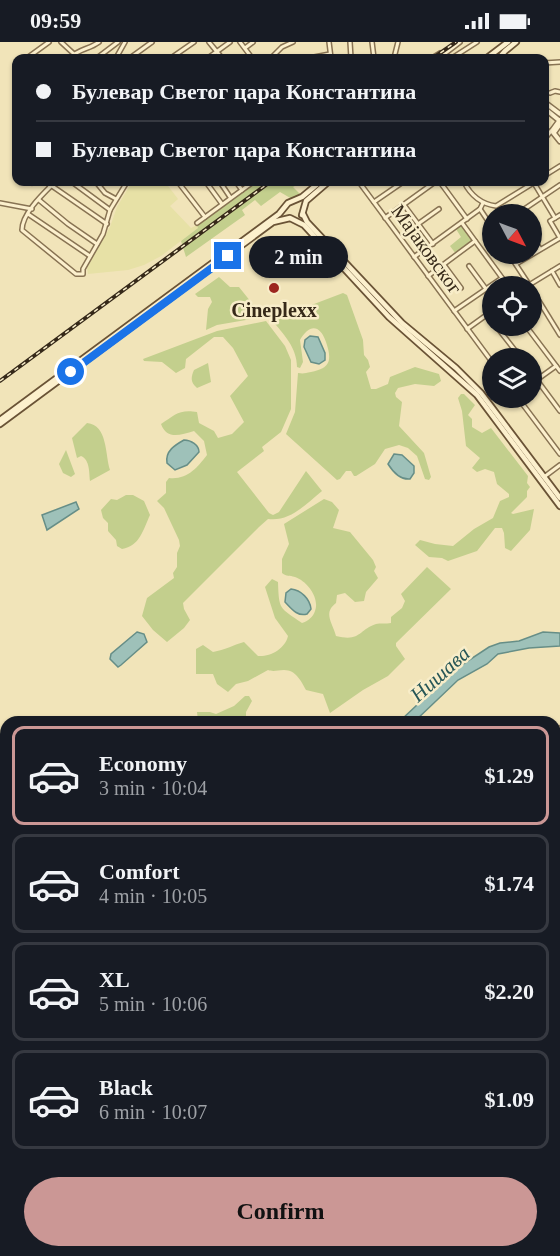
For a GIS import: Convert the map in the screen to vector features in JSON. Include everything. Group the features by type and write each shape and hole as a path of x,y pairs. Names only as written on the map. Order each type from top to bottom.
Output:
{"main road":[{"path":"497,54 508,42"},
{"path":"500,54 516,42"},
{"path":"0,422 285,208 288,203 302,197 315,186"},
{"path":"0,422 273,222 293,219 303,211 310,196 323,186"},
{"path":"295,201 301,203 307,222 394,316 481,393 560,498"},
{"path":"285,208 286,214 307,228 389,316 471,388 560,506"}],"street":[{"path":"31,54 49,42"},
{"path":"61,42 74,54 78,50 89,48 99,42"},
{"path":"102,54 118,42"},
{"path":"136,54 152,42"},
{"path":"177,54 194,42"},
{"path":"209,42 217,52"},
{"path":"214,54 230,42"},
{"path":"240,42 249,54"},
{"path":"244,48 253,42"},
{"path":"275,54 282,47 293,42"},
{"path":"329,42 330,54"},
{"path":"444,54 460,42"},
{"path":"458,54 477,42"},
{"path":"501,42 501,49"},
{"path":"550,93 560,92"},
{"path":"549,134 559,122"},
{"path":"555,135 559,122"},
{"path":"552,130 560,141"},
{"path":"532,204 560,185"},
{"path":"107,224 51,186 28,214 22,230 73,273 83,274 83,269 107,224 110,210 123,186"},
{"path":"77,186 110,210"},
{"path":"99,186 105,193 116,199"},
{"path":"181,186 205,217"},
{"path":"209,186 222,204"},
{"path":"222,186 230,198"},
{"path":"197,223 247,186"},
{"name":"Мајаковског","path":"362,186 482,349"},
{"path":"374,202 397,186"},
{"path":"385,218 430,186"},
{"path":"443,186 467,219"},
{"path":"466,186 483,203 499,206 528,186"},
{"path":"536,186 555,218"},
{"path":"39,200 97,244"},
{"path":"0,203 32,209"},
{"path":"414,257 480,209 483,203"},
{"path":"404,205 433,244"},
{"path":"418,224 439,209"},
{"path":"28,214 90,256"},
{"path":"542,248 560,238 550,221 560,215"},
{"path":"462,223 501,276"},
{"path":"428,276 475,241"},
{"path":"516,264 524,276"},
{"path":"444,265 461,288"},
{"path":"469,266 482,284"},
{"path":"542,278 560,266"},
{"path":"552,271 560,285"},
{"path":"454,311 482,292"},
{"path":"542,305 560,335"},
{"path":"467,329 482,318"},
{"path":"554,324 560,320"},
{"path":"504,336 513,348"},
{"path":"534,336 560,371"},
{"path":"542,376 556,366"},
{"path":"542,387 560,411"},
{"path":"526,408 560,454"},
{"path":"544,477 560,465"}],"shaded area":[{"path":"130,186 168,186 178,199 170,206 191,228 197,225 198,228 161,256 144,265 128,270 88,274 87,268 110,227 117,207"}],"green space":[{"path":"248,186 295,186 293,187 301,195 292,199 280,192 261,206 255,200 242,210 245,215 186,257 181,241 198,228 196,224"},
{"path":"462,225 474,241 456,254 450,246 461,237 456,229"},
{"path":"219,277 230,287 239,287 263,317 217,325 206,330 208,309 212,302 210,297 198,297 195,294"},
{"path":"343,293 347,295 363,340 364,355 370,367 366,372 371,389 388,384 390,377 415,367 439,374 441,381 434,386 415,384 398,388 395,393 402,402 399,426 424,453 431,477 429,480 425,479 417,456 408,448 399,445 385,449 375,464 356,476 351,471 346,471 337,480 286,434 295,412 298,373 323,368 328,362 329,354 324,336 318,329 311,329 300,340 303,362 300,368 297,367 292,347 272,320"},
{"path":"266,321 285,346 291,360 291,409 281,432 262,447 264,451 237,472 273,515 279,512 306,471 322,491 291,515 268,519 259,527 183,603 190,620 167,642 142,616 147,598 174,578 173,573 177,567 177,553 180,546 164,508 157,501 166,493 166,482 169,478 186,475 195,469 207,455 204,441 194,431 174,435 167,432 161,424 174,415 191,411 197,412 199,423 214,431 218,438 232,434 244,422 230,396 248,376 233,348 223,337 214,337 186,359 185,368 176,373 162,362 144,361 143,359 217,331"},
{"path":"208,363 211,382 197,388 192,379 194,370"},
{"path":"464,394 475,405 468,415 472,419 472,427 482,433 491,428 528,476 527,483 530,487 527,497 511,513 534,509 530,530 511,551 505,548 502,528 495,528 477,551 448,561 429,557 415,545 420,540 453,546 474,529 493,518 500,501 509,497 509,494 497,484 494,472 485,469 477,472 472,468 480,458 466,446 462,411 458,398"},
{"path":"87,423 99,429 102,435 110,470 90,481 88,463 81,456 77,458 72,438"},
{"path":"66,450 75,474 71,477 63,473 59,464"},
{"path":"126,495 133,495 144,501 150,515 137,541 122,549 117,546 116,540 108,531 108,523 103,518 101,510 111,499 117,500"},
{"path":"324,499 332,502 339,510 333,528 350,532 373,560 376,567 374,571 378,578 366,592 364,601 355,602 345,593 337,595 336,603 329,614 336,636 350,638 370,626 391,623 391,617 402,608 405,601 401,594 427,567 451,589 396,643 405,659 388,676 330,713 323,694 306,690 298,677 288,670 268,670 248,681 236,684 228,692 217,684 213,674 196,674 196,649 203,645 213,652 244,642 258,656 263,656 272,654 284,645 288,636 275,618 265,587 272,579 278,582 280,603 285,610 302,623 313,615 316,601 308,586 300,579 282,573 282,559 289,544 284,524"},
{"path":"245,696 249,696 252,701 246,716 197,716 197,712 216,714 234,706"}],"water":[{"path":"310,336 318,337 325,353 325,360 319,364 311,362 304,347 305,340"},
{"path":"184,440 194,443 199,452 187,465 175,470 167,463 168,455 174,446"},
{"path":"394,454 402,455 414,466 414,473 410,479 397,475 388,464"},
{"path":"76,502 79,509 47,530 42,515"},
{"path":"291,589 298,591 307,599 311,609 307,614 297,613 285,602 286,593"},
{"path":"137,632 144,634 147,642 118,667 110,659 111,654"},
{"path":"543,632 560,633 560,646 529,648 498,654 487,664 458,680 420,716 405,716 454,670 489,647 519,641"}],"railway":[{"path":"439,54 456,42"},
{"path":"0,381 265,186"}],"place":[{"name":"Cineplexx","path":"274,288"}],"route":[{"path":"71,372 228,256"}],"water label":[{"name":"Нишава","path":"440,674"}]}
